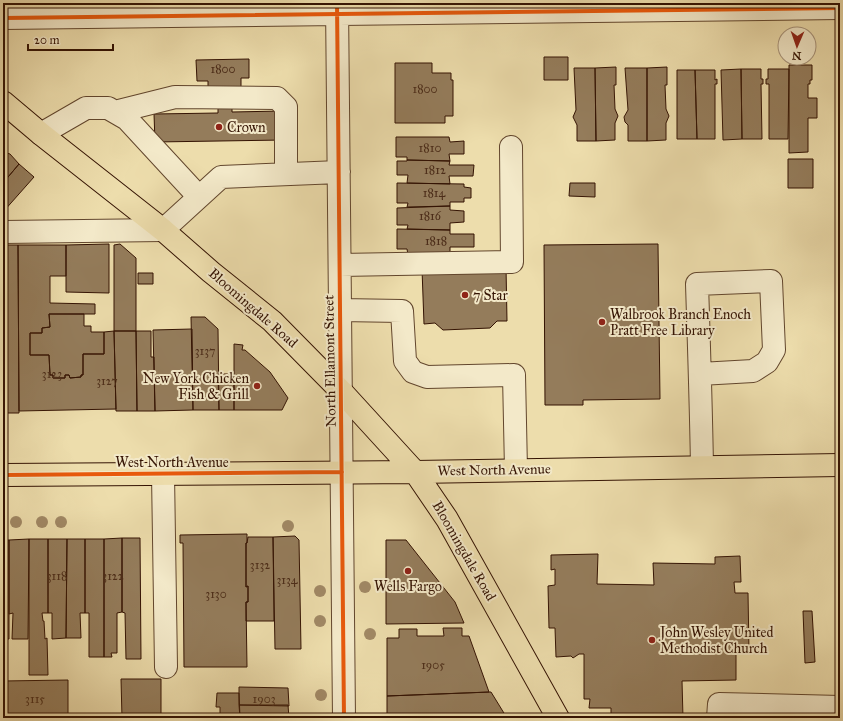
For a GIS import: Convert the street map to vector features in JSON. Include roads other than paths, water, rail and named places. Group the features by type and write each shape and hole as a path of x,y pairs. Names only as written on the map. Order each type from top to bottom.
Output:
{"main road":[{"name":"Bloomingdale Road","path":"3,102 41,134 164,230 211,272 272,321 341,391 415,472 447,519 558,718"},
{"name":"West North Avenue","path":"3,475 415,472 840,465"}],"street":[{"path":"3,18 123,10 550,7 840,8"},
{"name":"North Ellamont Street","path":"337,8 344,718"},
{"path":"115,112 175,96 277,98 286,106 286,174"},
{"path":"41,134 86,108 108,108 127,119 199,197"},
{"path":"340,265 512,262 511,147"},
{"path":"3,232 164,230 222,177 339,172"},
{"path":"700,374 753,371 767,362 774,350 771,281 697,284 702,467"},
{"path":"340,310 402,311 405,361 413,372 427,377 514,375 516,470"},
{"path":"163,474 166,668"},
{"path":"718,718 719,704 840,707"}],"place":[{"name":"Crown","path":"219,127"},
{"name":"7 Star","path":"465,295"},
{"name":"Walbrook Branch Enoch Pratt Free Library","path":"602,322"},
{"name":"New York Chicken Fish & Grill","path":"257,386"},
{"name":"Wells Fargo","path":"408,571"},
{"name":"John Wesley United Methodist Church","path":"652,640"}]}
